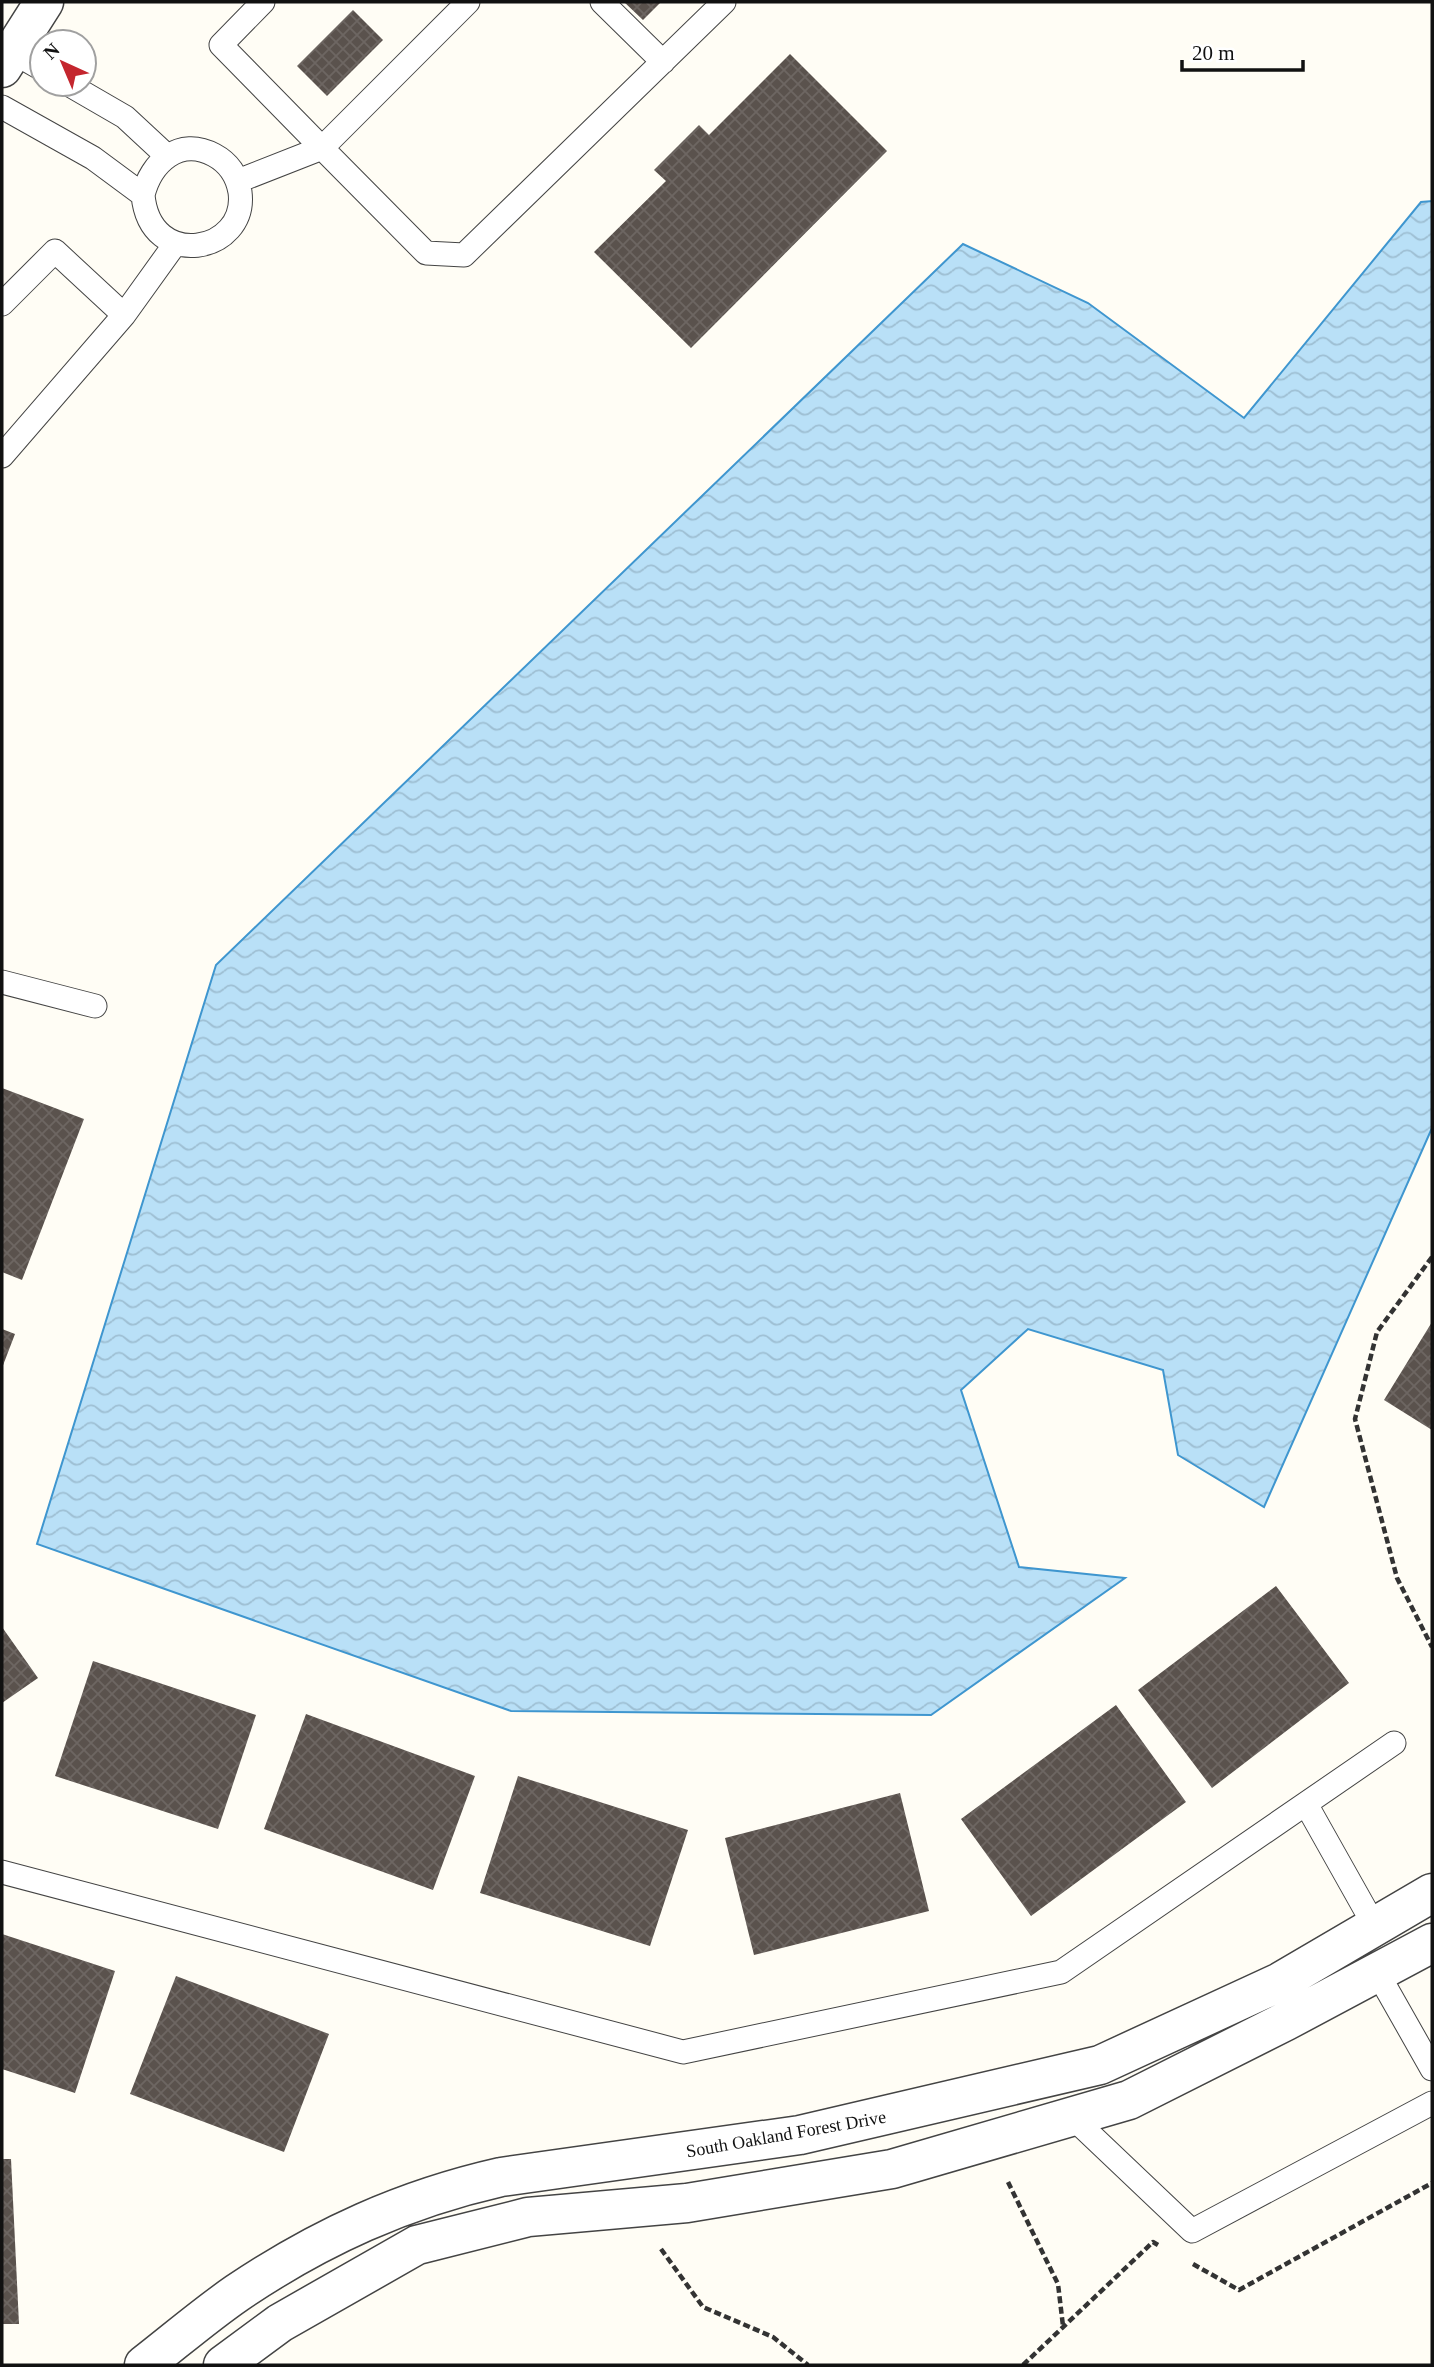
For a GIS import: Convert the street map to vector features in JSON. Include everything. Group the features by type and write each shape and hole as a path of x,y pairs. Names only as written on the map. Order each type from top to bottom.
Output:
{"street":[{"path":"15,59 44,2"},
{"name":"South Oakland Forest Drive","path":"144,2365 237,2293 356,2225 408,2203 456,2187 501,2177 800,2135 1100,2065 1280,1982 1432,1893"},
{"path":"223,2365 280,2323 418,2245 528,2217 687,2203 892,2169 1129,2101 1432,1943"},
{"path":"1064,2074 1072,2117"}],"lane":[{"path":"263,2 221,45 426,253 464,255 724,2"},
{"path":"238,181 322,148 468,2"},
{"path":"602,2 663,62"},
{"path":"92,98 125,117 167,156"},
{"path":"2,107 93,158 143,195"},
{"path":"180,150 209,152 232,169 238,181 238,212 231,227 220,238 206,244 175,244 162,236 151,224 145,211 143,195 155,166 180,150"},
{"path":"2,456 124,316 175,244"},
{"path":"2,304 55,251 124,316"},
{"path":"2,982 95,1006"},
{"path":"2,1872 683,2052 1061,1972 1394,1743"},
{"path":"1306,1804 1374,1925"},
{"path":"1377,1972 1432,2069"},
{"path":"1072,2117 1192,2231 1432,2103"}],"path":[{"path":"1432,1257 1377,1332 1355,1419 1397,1578 1432,1647"},
{"path":"1008,2182 1058,2284 1063,2327"},
{"path":"1185,2260 1239,2290 1432,2183"},
{"path":"1023,2365 1153,2242 1164,2248"},
{"path":"661,2249 703,2307 773,2337 808,2365"}],"water":[{"path":"1432,201 1432,1128 1264,1507 1178,1455 1163,1370 1028,1329 961,1390 1019,1567 1125,1578 931,1715 511,1711 37,1544 216,965 963,244 1088,303 1244,418 1421,202"}],"building":[{"path":"624,2 661,2 643,20"},
{"path":"353,10 383,40 327,96 297,66"},
{"path":"790,54 887,151 691,348 594,252 666,181 654,170 699,125 709,135"},
{"path":"2,1088 84,1119 22,1280 2,1272"},
{"path":"1432,1322 1432,1430 1384,1400"},
{"path":"2,1329 15,1334 2,1368"},
{"path":"1276,1586 1349,1683 1212,1788 1138,1690"},
{"path":"2,1627 38,1678 2,1703"},
{"path":"93,1661 256,1715 218,1829 55,1776"},
{"path":"1116,1705 1186,1802 1031,1916 961,1819"},
{"path":"306,1714 475,1776 433,1890 264,1829"},
{"path":"518,1776 688,1830 650,1946 480,1893"},
{"path":"900,1793 929,1911 754,1955 725,1838"},
{"path":"2,1934 115,1971 75,2093 2,2069"},
{"path":"176,1976 329,2034 284,2152 130,2094"},
{"path":"2,2159 11,2159 19,2324 2,2324"}]}
